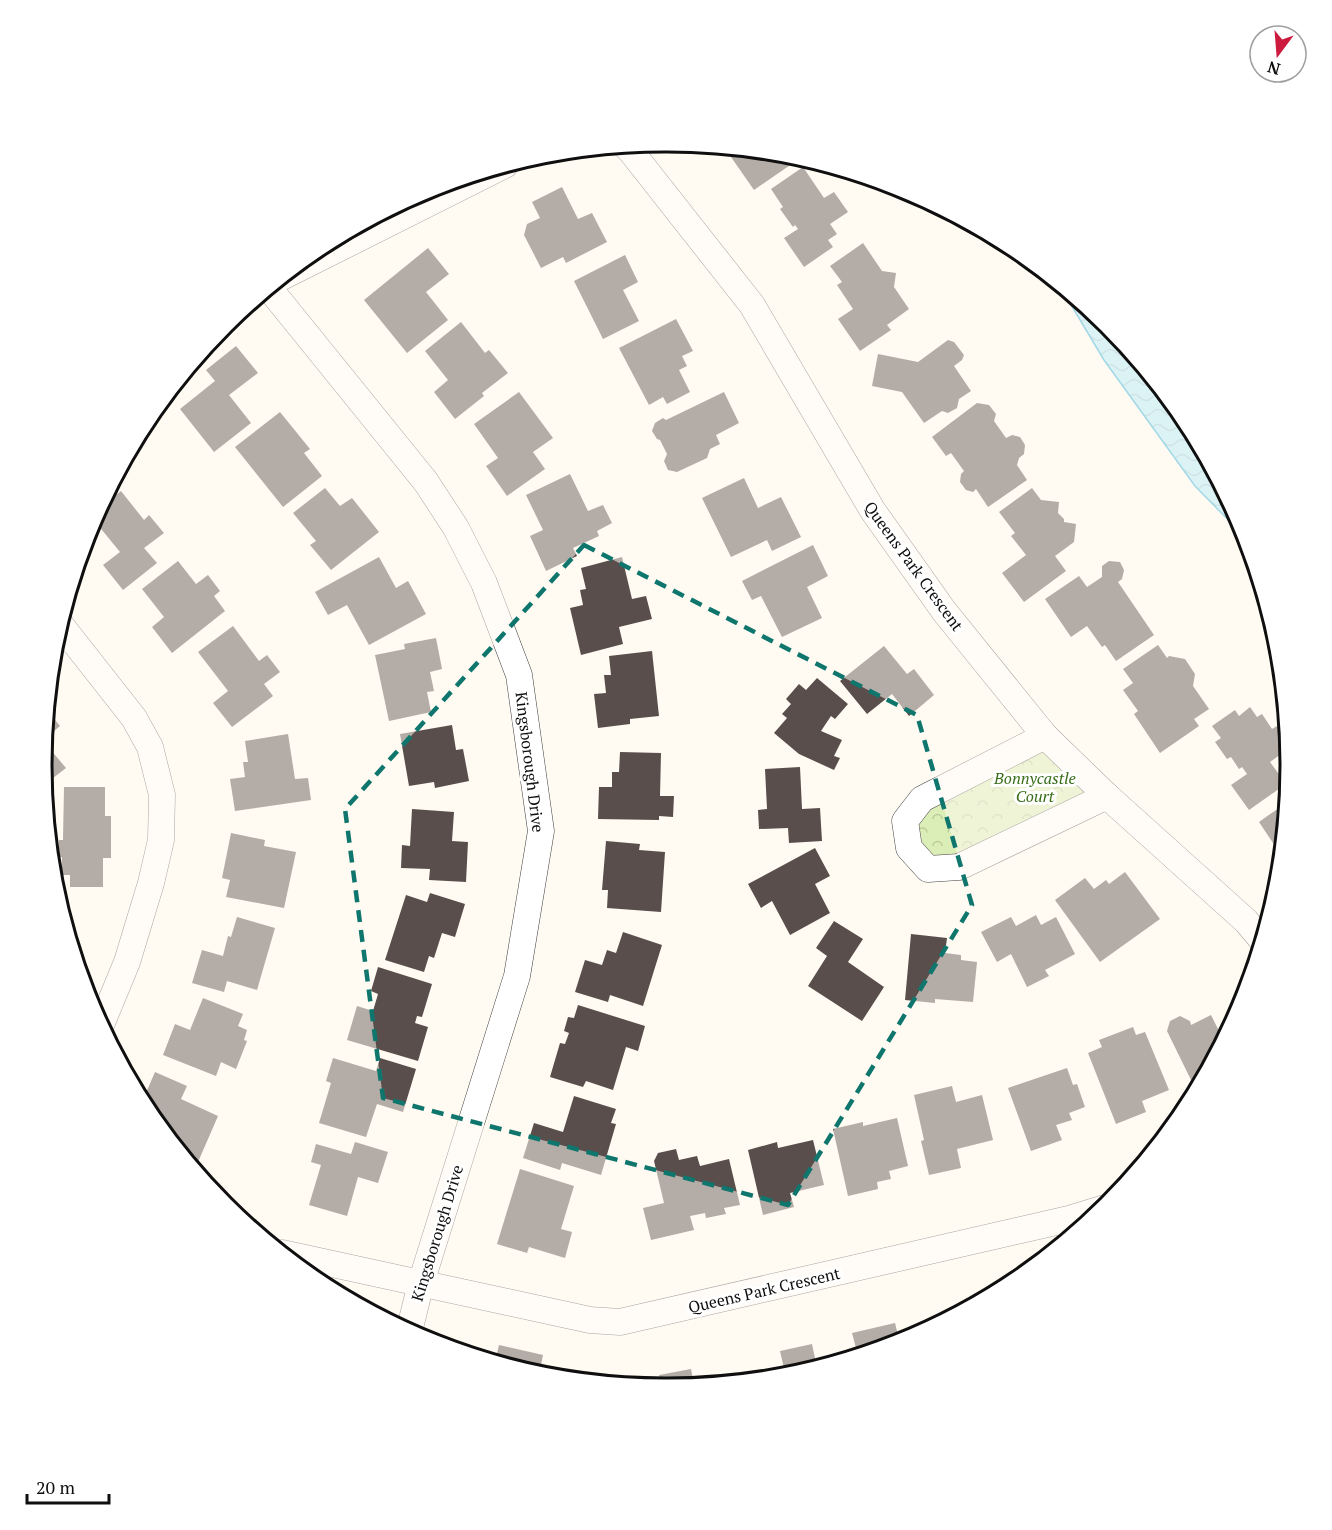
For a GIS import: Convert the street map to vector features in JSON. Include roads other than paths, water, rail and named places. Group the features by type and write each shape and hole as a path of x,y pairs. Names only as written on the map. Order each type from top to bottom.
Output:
{"street":[{"name":"Queens Park Crescent","path":"632,153 752,305 873,511 944,611 1045,736 1107,796 1246,921 1256,933"},
{"path":"323,256 462,187"},
{"name":"Kingsborough Drive","path":"274,294 426,482 456,528 484,583 519,675 542,831 516,976 421,1283 411,1323"},
{"path":"67,633 134,718 150,747 162,795 161,840 151,883 127,962 106,1014"},
{"path":"1045,736 922,799 904,821 909,848 928,869 959,867 1107,796"},
{"name":"Queens Park Crescent","path":"300,1257 590,1320 620,1322 1083,1215"}],"water":[{"path":"1070,303 1100,331 1153,392 1197,458 1228,520 1195,486 1104,360"}],"park label":[{"name":"Bonnycastle Court","path":"1035,787"}]}
